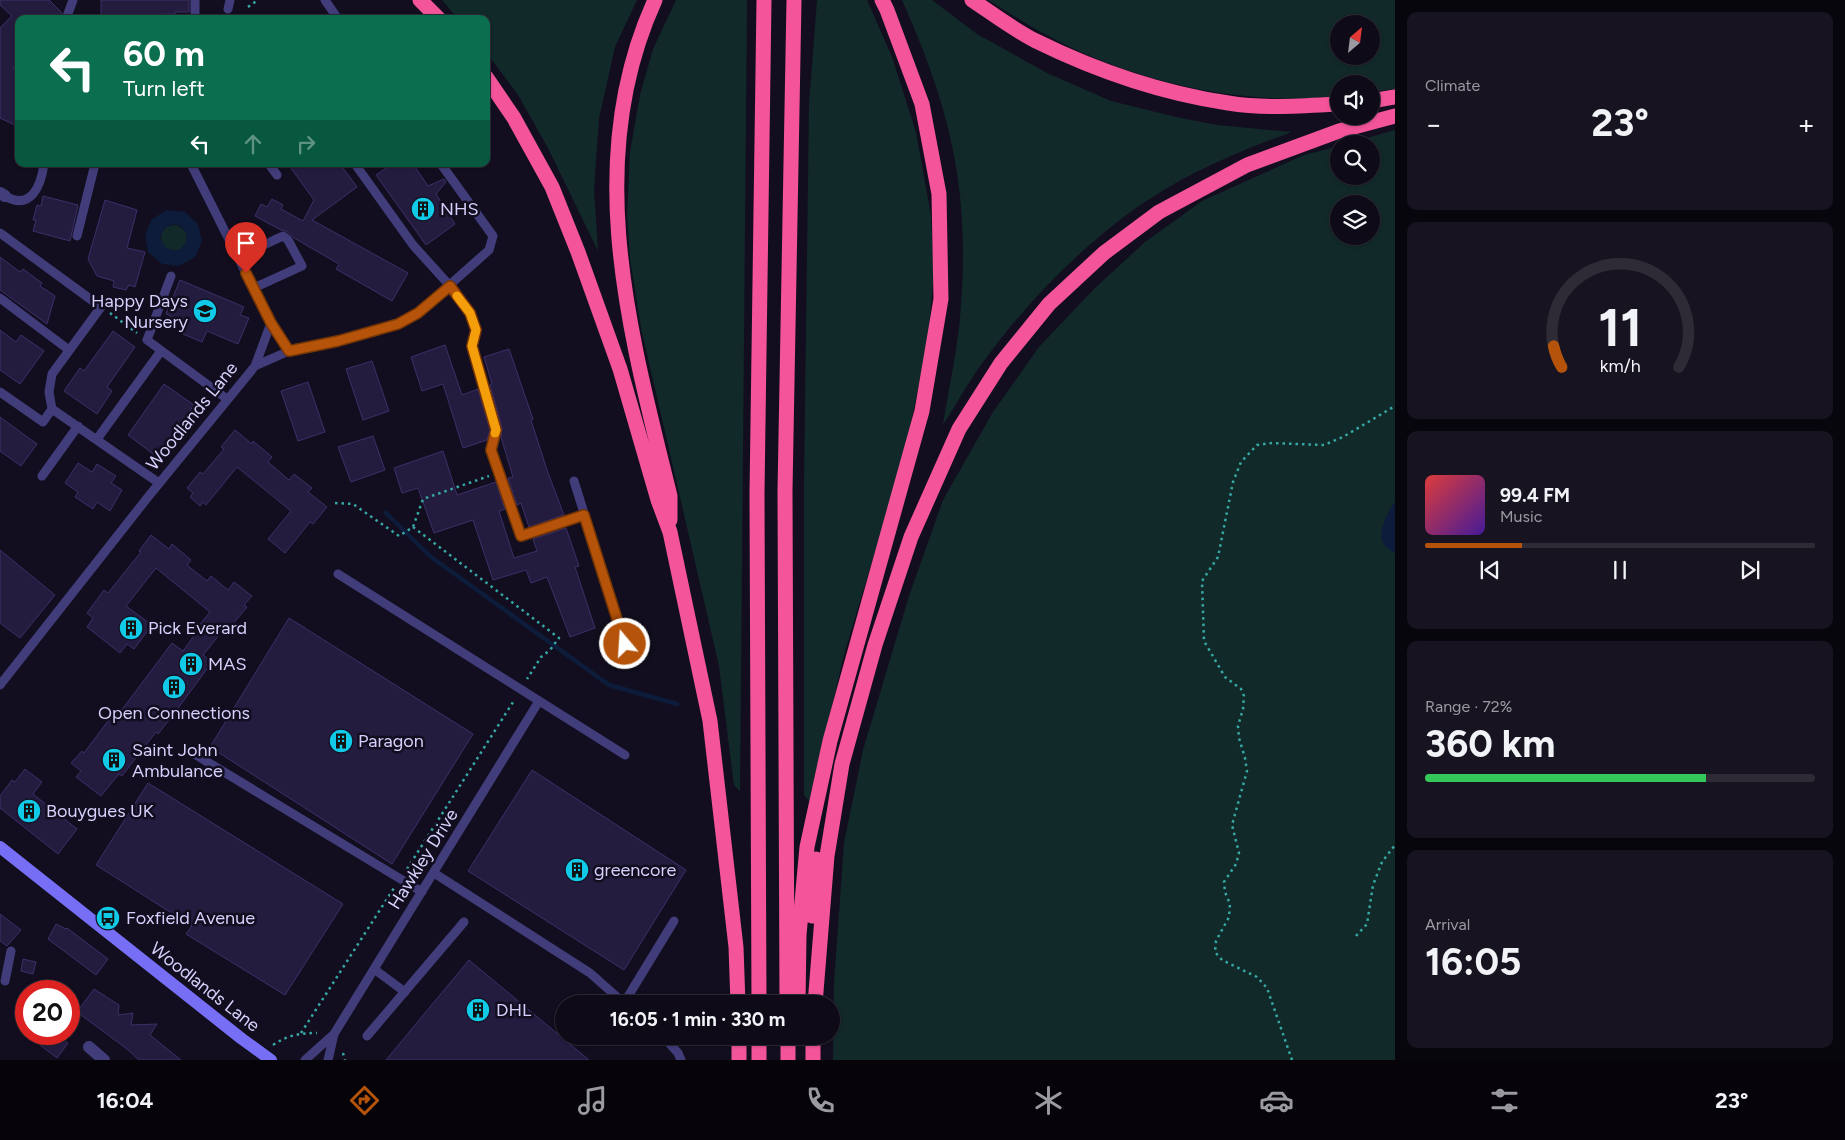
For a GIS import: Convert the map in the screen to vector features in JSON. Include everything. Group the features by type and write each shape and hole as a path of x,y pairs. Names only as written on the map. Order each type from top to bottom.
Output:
{"highway":[{"path":"420,0 435,15"},
{"path":"655,0 628,73 619,128 616,202 623,278 635,349 670,496 670,532"},
{"path":"759,995 757,494 764,0"},
{"path":"787,995 785,491 794,0"},
{"path":"798,995 799,935 806,847 830,741 922,410 941,299 939,194 922,104 882,0"},
{"path":"972,0 1035,41 1115,76 1160,89 1229,104 1297,107 1330,105"},
{"path":"490,83 514,118 552,187 567,224 620,369 658,500 670,532 710,721 736,948 738,995"},
{"path":"1380,100 1395,97"},
{"path":"814,995 827,856 842,764 875,645 911,537 959,429 1001,363 1048,304 1104,253 1159,212 1247,165 1339,131 1395,116"},
{"path":"813,995 810,942 820,790"},
{"path":"738,1045 739,1060"},
{"path":"759,1045 759,1060"},
{"path":"788,1045 788,1060"},
{"path":"798,1045 798,1060"},
{"path":"813,1045 813,1060"}],"street":[{"name":"Woodlands Lane","path":"0,847 267,1057"},
{"path":"89,1048 104,1060"}],"lane":[{"path":"68,15 74,0"},
{"path":"195,0 195,15"},
{"path":"325,0 335,15"},
{"path":"2,195 14,202 23,201 30,197 35,192 43,167"},
{"path":"77,236 94,167"},
{"path":"193,167 271,323 289,351"},
{"path":"271,167 277,176"},
{"path":"359,167 413,245 450,286 470,313 476,330 472,346 496,430 491,450 521,536 584,515"},
{"name":"Woodlands Lane","path":"0,685 159,483 256,366 289,351 338,341 398,324 418,313 489,250 493,236 443,167"},
{"path":"0,233 101,307 52,374 49,392 52,409 43,422 0,392"},
{"path":"238,257 283,236 288,240 302,266 254,288"},
{"path":"171,276 147,340 227,399"},
{"path":"0,298 69,350"},
{"path":"256,366 271,323"},
{"path":"97,439 161,350"},
{"path":"52,409 159,483"},
{"path":"42,476 78,426"},
{"path":"574,481 625,644"},
{"path":"338,574 625,755"},
{"name":"Hawkley Drive","path":"306,1060 334,1034 539,701"},
{"path":"196,754 422,892"},
{"path":"434,873 590,974 615,995"},
{"path":"629,995 674,921"},
{"path":"367,1036 464,922"},
{"path":"5,981 4,962 11,951"},
{"path":"374,969 405,992"},
{"name":"Hawkley Drive","path":"328,1060 334,1034"},
{"path":"671,1045 681,1060"}],"path":[{"path":"248,7 258,0"},
{"path":"101,307 147,340"},
{"path":"1292,1060 1267,988 1257,977 1222,960 1215,952 1216,941 1229,917 1230,904 1225,892 1224,882 1236,864 1239,853 1232,825 1247,771 1238,738 1238,726 1243,709 1244,696 1241,689 1225,678 1204,641 1202,581 1218,558 1233,482 1241,462 1257,445 1272,443 1324,445 1343,437 1395,406"},
{"path":"335,503 353,504 399,536 413,527 423,499 499,472"},
{"path":"300,1033 541,657 550,650 559,638 413,527"},
{"path":"1356,936 1367,924 1373,885 1382,862 1395,845"},
{"path":"267,1057 285,1037 300,1033 334,1034"}],"green space":[{"path":"442,0 637,0 615,47 599,118 594,190 598,251 548,148 518,95 490,57 490,15 455,15"},
{"path":"676,0 747,0 740,791 734,785 719,666 641,328 630,259 627,214 630,152 640,95 653,49"},
{"path":"817,0 867,0 892,57 916,132 931,216 934,274 927,345 904,456 845,651 809,801 804,795 804,484 809,104"},
{"path":"902,0 932,0 977,34 1047,73 1111,101 1217,125 1292,132 1208,166 1167,188 1129,213 1089,245 1052,280 1018,318 980,366 943,425 956,353 961,310 963,273 962,217 954,157 943,111 929,65"},
{"path":"988,0 1395,0 1395,89 1380,91 1380,75 1330,75 1330,97 1270,98 1200,89 1166,82 1099,60 1047,36"},
{"path":"1395,130 1395,1060 833,1060 833,1045 840,1045 840,995 834,995 834,983 844,843 863,750 909,596 943,500 993,412 1039,347 1094,289 1145,242 1202,201 1304,155 1330,148 1330,185 1380,185 1380,135 1378,135"},
{"path":"174,225 183,229 187,238 183,247 174,251 165,247 161,238 165,229"}],"water":[{"path":"167,210 185,212 198,224 202,241 195,257 179,266 162,264 148,252 145,235 152,219","holes":["172,224 181,226 187,234 186,243 180,250 167,248 160,237 164,229"]},
{"path":"1395,502 1395,553 1385,546 1381,536 1386,517"}],"building":[{"path":"0,0 49,0 62,13 61,15 15,15 15,66 13,68 15,70 15,125 0,118 0,28 12,16 0,5"},
{"path":"101,0 189,0 189,12 175,12 175,14 101,15"},
{"path":"290,167 342,167 357,187 312,220 408,273 392,301 336,269 339,264 294,238 286,231 255,216 261,204 267,207 272,199 283,205 281,209 303,221 314,200"},
{"name":"NHS","path":"388,167 415,167 428,186 444,179 446,182 436,194 455,224 426,245 376,175"},
{"path":"43,196 78,205 70,241 33,231 36,220 33,220 37,205 41,206"},
{"path":"105,200 137,210 127,248 145,252 135,287 129,285 126,290 113,287 114,281 97,276 88,259"},
{"path":"0,257 20,272 23,269 42,283 40,286 55,296 47,324 0,290"},
{"name":"Happy Days Nursery","path":"180,280 244,307 240,315 249,318 238,344 207,331 202,342 183,334 187,323 166,314"},
{"path":"0,330 16,342 21,335 44,351 20,384 0,370"},
{"path":"113,331 135,347 107,387 112,391 97,414 64,391 80,368 84,371"},
{"path":"445,345 462,395 478,389 490,430 487,440 463,448 443,384 422,391 411,357"},
{"path":"509,349 533,419 531,420 547,470 564,515 529,527 521,503 517,505 508,478 513,477 501,437 502,428 484,357"},
{"path":"372,361 389,411 363,420 346,369"},
{"path":"308,382 325,432 298,441 281,391"},
{"path":"164,384 194,405 157,457 128,435"},
{"path":"0,417 37,444 21,466 0,451"},
{"path":"235,430 252,444 253,441 272,457 268,462 289,480 294,474 312,488 308,492 327,507 313,524 310,522 285,553 268,539 291,511 237,467 206,505 203,502 200,506 190,497 193,493 187,488 200,472 203,474 224,449 221,447"},
{"path":"373,436 385,470 351,482 338,447"},
{"path":"443,451 457,495 496,482 505,509 499,511 514,558 537,551 533,539 566,528 579,566 575,567 595,628 570,637 547,577 531,583 526,570 493,580 473,520 434,533 418,488 402,493 394,468"},
{"path":"78,463 92,472 97,464 116,476 111,483 122,490 110,511 97,502 93,509 75,497 78,492 65,483"},
{"path":"151,535 169,549 172,544 191,560 187,565 207,581 211,576 228,590 234,582 252,596 244,605 247,607 231,626 228,624 203,655 212,662 176,711 158,734 156,732 122,776 119,774 101,796 76,777 81,771 71,763 82,751 84,753 117,709 121,711 172,643 183,651 199,629 197,628 210,612 156,568 126,606 152,625 134,649 127,644 120,653 87,627 93,618 87,613 104,590 108,593 141,552 139,551"},
{"path":"0,550 55,595 20,638 0,623"},
{"name":"Paragon","path":"289,618 473,734 392,864 210,747"},
{"name":"Bouygues UK","path":"25,769 42,782 33,794 77,829 58,854 0,808 0,796 12,780 15,782"},
{"name":"greencore","path":"532,770 686,870 624,970 468,871"},
{"path":"148,783 343,904 285,995 186,934 192,926 96,865"},
{"path":"0,914 21,930 7,946 0,941"},
{"path":"56,924 67,928 108,959 96,975 48,939"},
{"path":"23,959 36,962 33,974 21,971"},
{"name":"DHL","path":"469,960 555,1032 555,1045 571,1045 589,1060 386,1060"},
{"path":"94,989 119,1005 118,1015 133,1013 131,1025 157,1024 150,1035 181,1060 139,1060 80,1014 80,1008"},
{"path":"40,1045 67,1045 57,1058"}],"waterway":[{"path":"386,513 431,557 609,685 677,704"}],"slow traffic":[{"path":"457,296 470,313 476,330 472,346 496,430 495,433"}],"place":[{"name":"NHS","path":"423,209"},
{"name":"Happy Days Nursery","path":"205,311"},
{"name":"Pick Everard","path":"131,628"},
{"name":"MAS","path":"191,664"},
{"name":"Open Connections","path":"174,687"},
{"name":"Paragon","path":"341,741"},
{"name":"Saint John Ambulance","path":"114,760"},
{"name":"Bouygues UK","path":"29,811"},
{"name":"greencore","path":"577,870"},
{"name":"Foxfield Avenue","path":"108,918"},
{"name":"DHL","path":"478,1010"}],"route":[{"path":"246,273 271,323 289,351 338,341 398,324 418,313 450,286 470,313 476,330 472,346 496,430 491,450 521,536 584,515 625,644"}]}
